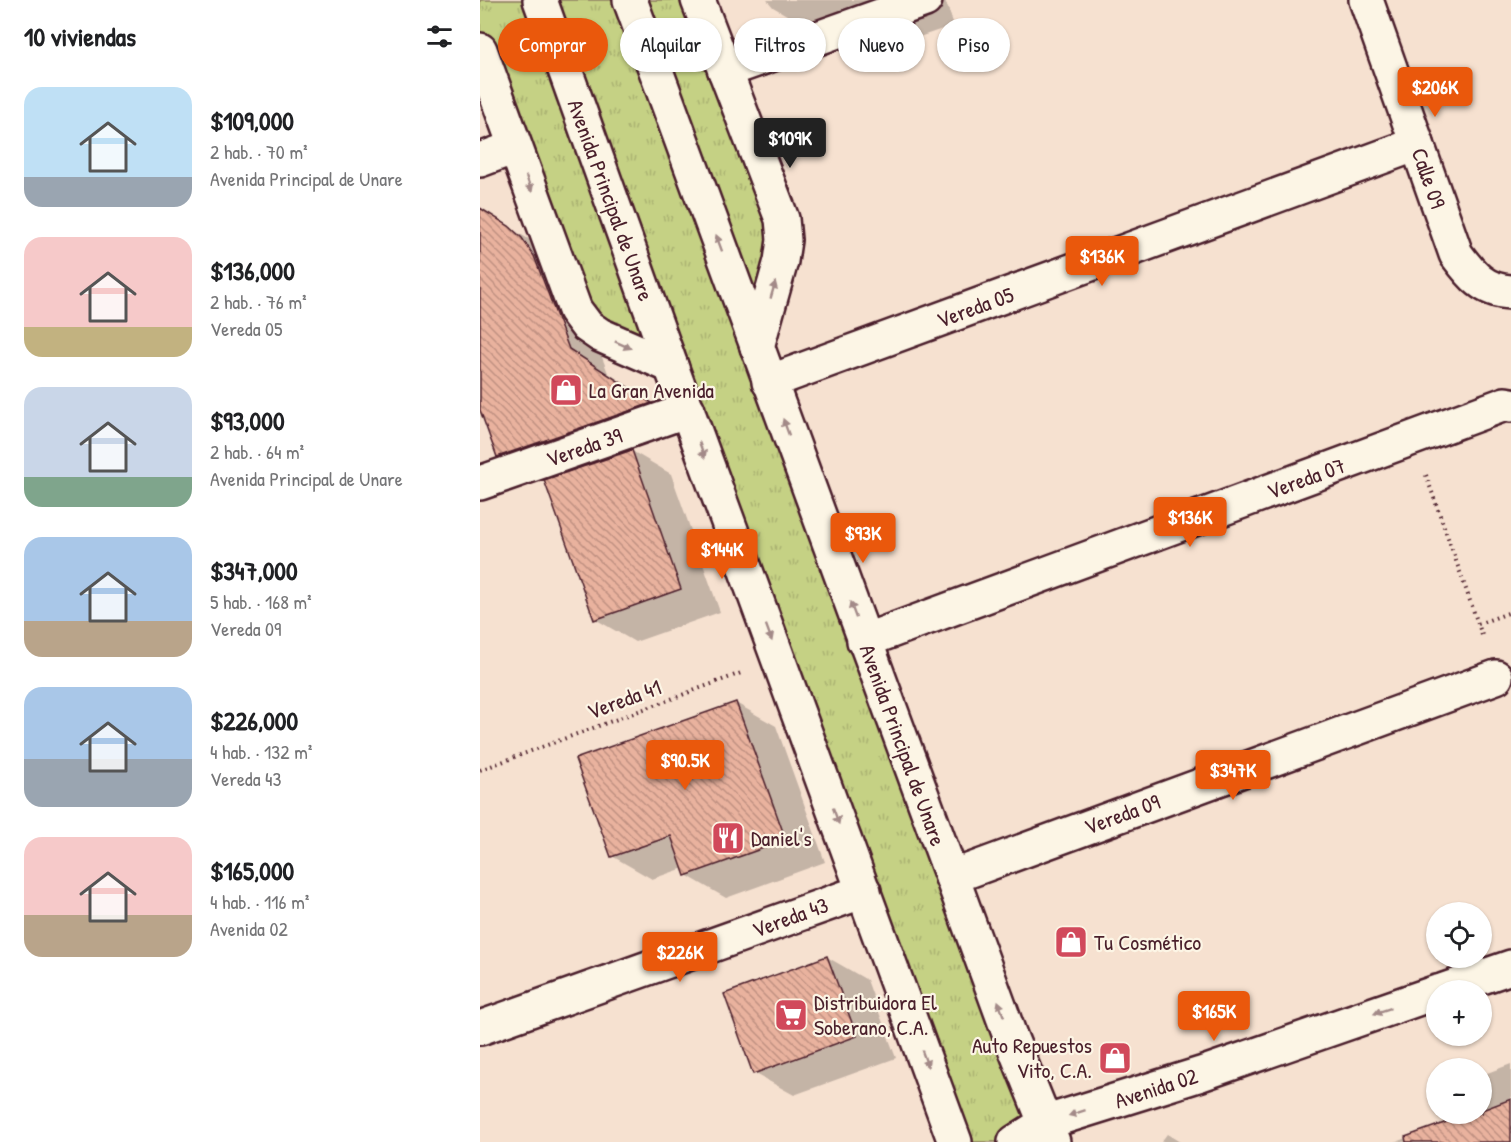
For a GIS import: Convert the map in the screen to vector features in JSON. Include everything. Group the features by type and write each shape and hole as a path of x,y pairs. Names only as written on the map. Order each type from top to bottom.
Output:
{"street":[{"name":"Avenida Principal de Unare","path":"540,0 671,366 955,1142"},
{"name":"Avenida Principal de Unare","path":"630,0 1010,1036 1050,1132"},
{"path":"698,0 782,219 784,240 781,261 757,346"},
{"path":"725,70 925,0"},
{"name":"Calle 09","path":"1366,0 1456,254 1475,279 1511,292"},
{"path":"480,51 575,310 587,326 600,335 671,366"},
{"name":"Vereda 05","path":"769,382 1417,144"},
{"path":"480,160 515,147"},
{"name":"Vereda 07","path":"864,641 1505,404 1511,405"},
{"name":"Vereda 39","path":"480,483 688,410"},
{"name":"Vereda 09","path":"952,878 1496,677"},
{"name":"Vereda 43","path":"480,1028 864,891"},
{"path":"1473,980 1511,967"},
{"name":"Avenida 02","path":"1015,1142 1050,1132 1212,1070 1426,996"}],"path":[{"path":"1413,438 1496,677"},
{"path":"1478,624 1511,612"},
{"name":"Vereda 41","path":"480,770 779,660"}],"green space":[{"path":"480,0 698,0 705,18 620,18 620,72 722,72 722,63 782,219 757,347 1053,1142 955,1142 671,366 600,335 480,50"}],"building":[{"path":"480,208 509,226 522,238 534,256 569,349 652,403 497,457 480,410"},
{"path":"632,450 681,589 594,620 544,480"},
{"path":"736,702 786,840 685,876 671,836 611,857 575,759"},
{"name":"Distribuidora El Soberano, C.A.","path":"827,956 857,1036 753,1074 724,994"},
{"path":"1511,1099 1511,1142 1406,1142 1405,1137 1441,1124 1492,1124 1492,1106"}],"place":[{"name":"La Gran Avenida","path":"566,390"},
{"name":"Daniel's","path":"728,838"},
{"name":"Tu Cosmético","path":"1071,942"},
{"name":"Distribuidora El Soberano, C.A.","path":"791,1015"},
{"name":"Auto Repuestos Vito, C.A.","path":"1115,1058"}]}
